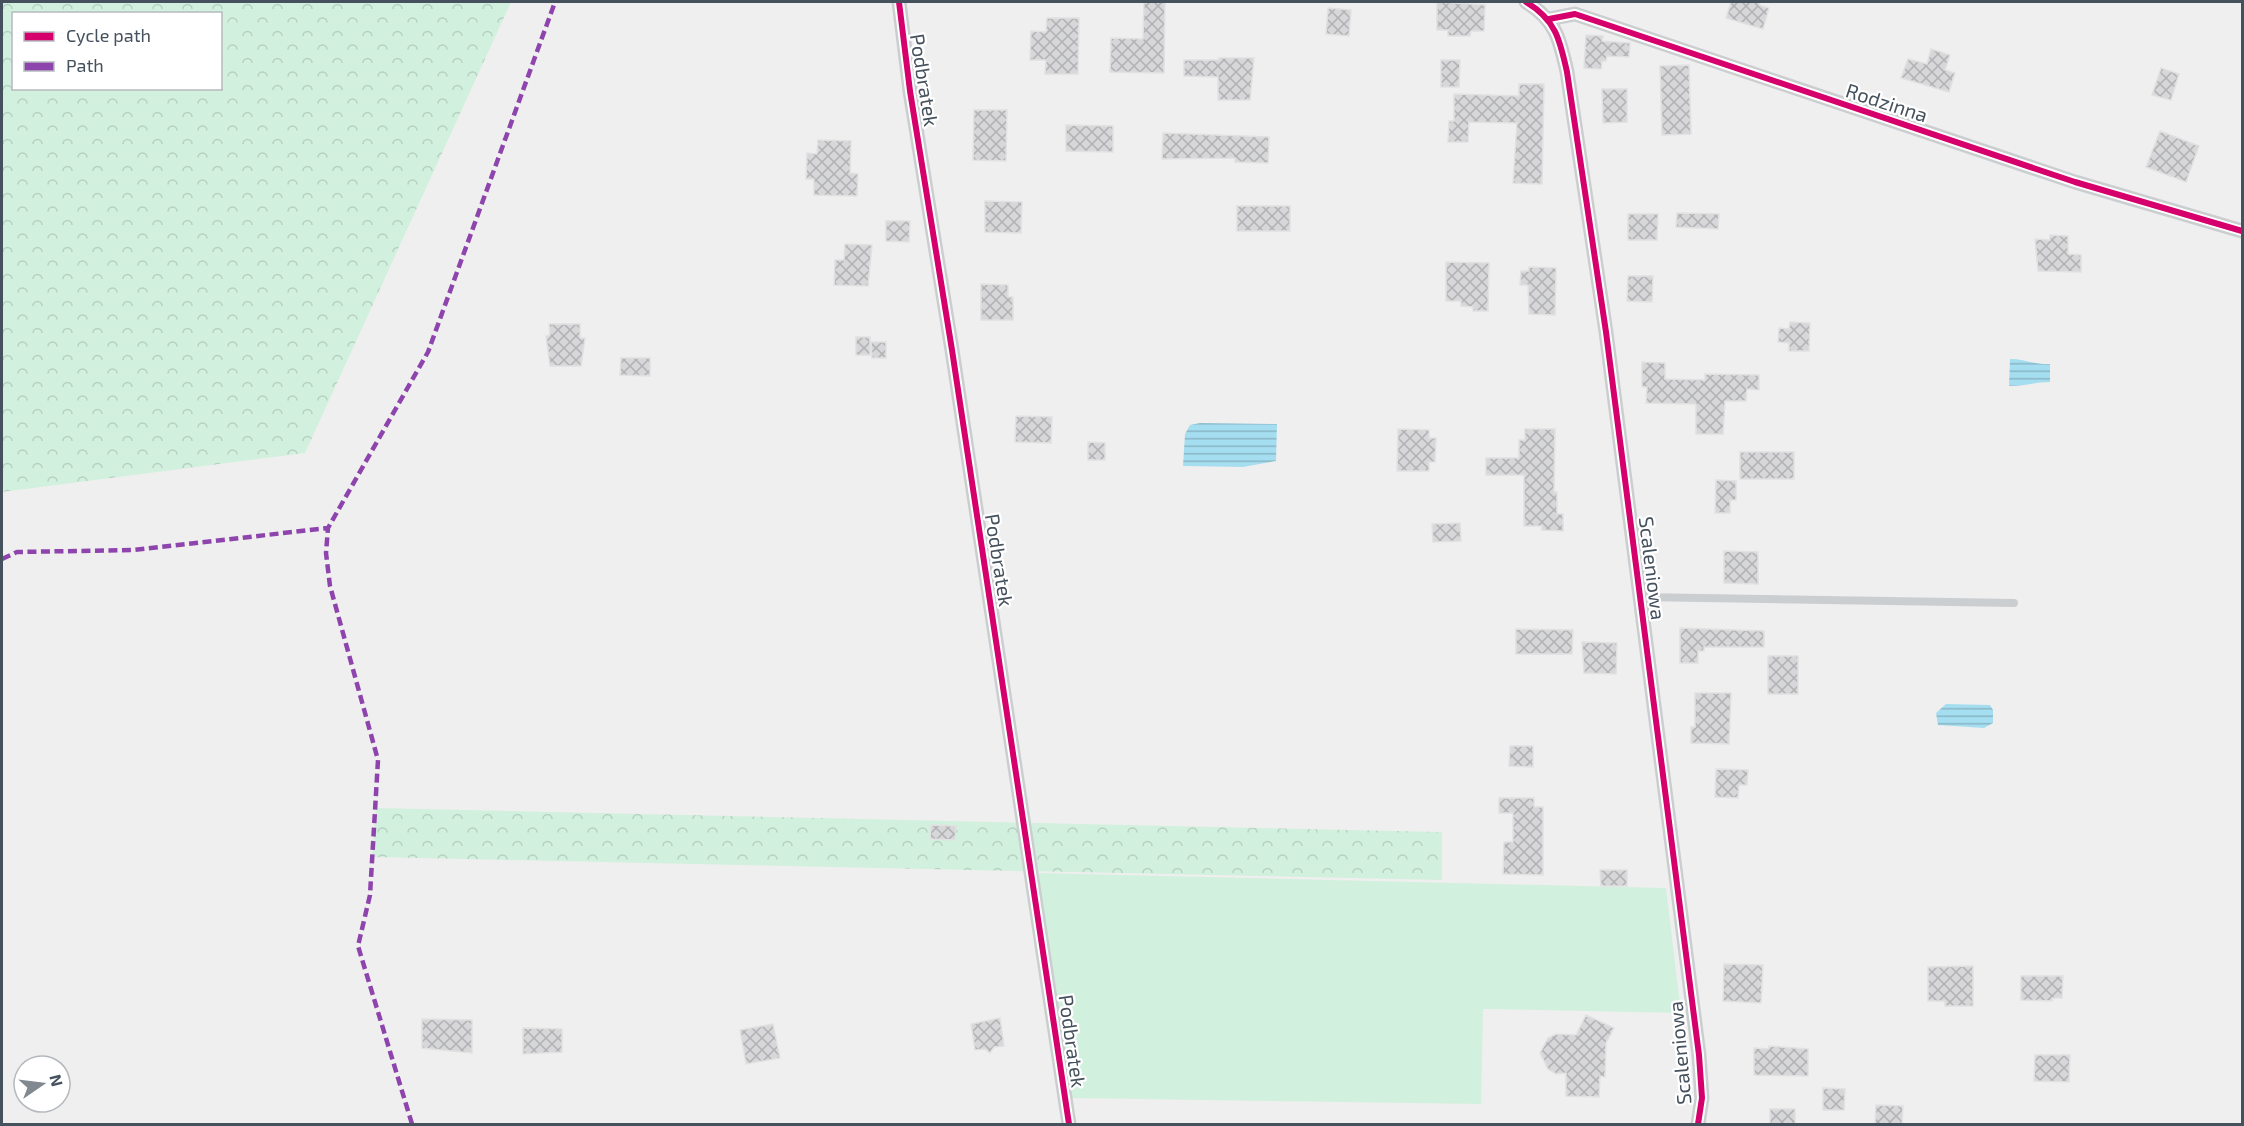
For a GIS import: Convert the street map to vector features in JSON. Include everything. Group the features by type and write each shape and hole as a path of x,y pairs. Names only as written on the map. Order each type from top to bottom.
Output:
{"street":[{"name":"Podbratek","path":"899,2 908,80 950,339 1069,1125"},
{"path":"1526,2 1550,19"},
{"name":"Rodzinna","path":"1550,19 1575,14 2074,182 2242,231"},
{"name":"Scaleniowa","path":"1550,19 1560,40 1567,72 1606,328 1700,1063 1702,1098 1698,1125"}],"lane":[{"path":"1641,597 2014,603"}],"green space":[{"path":"2,2 511,2 305,453 2,492"},
{"path":"376,808 1442,832 1442,880 372,857"},
{"path":"1038,873 1666,888 1681,1013 1483,1009 1481,1104 1072,1098"}],"water":[{"path":"2010,359 2050,364 2050,382 2009,386"},
{"path":"1200,423 1277,424 1276,461 1243,467 1183,466 1185,434 1190,425"},
{"path":"1946,704 1990,705 1993,710 1993,723 1984,728 1938,725 1936,713"}],"building":[{"path":"1144,2 1165,2 1164,73 1110,72 1111,38 1143,39"},
{"path":"1437,2 1485,5 1484,31 1471,31 1470,36 1448,36 1448,30 1437,30"},
{"path":"1731,2 1760,2 1759,5 1769,8 1763,29 1726,18"},
{"path":"1328,8 1351,10 1349,36 1326,34"},
{"path":"1047,18 1079,18 1078,74 1045,74 1046,60 1030,60 1031,31 1046,32"},
{"path":"1586,35 1603,36 1602,41 1630,43 1629,57 1607,56 1606,61 1602,61 1601,69 1584,68"},
{"path":"1931,49 1950,55 1945,70 1955,73 1949,92 1901,78 1908,59 1927,64"},
{"path":"1219,58 1254,58 1250,100 1218,100 1218,77 1184,76 1184,60 1219,60"},
{"path":"1441,60 1460,60 1459,87 1441,87"},
{"path":"1689,65 1691,134 1662,135 1660,66"},
{"path":"2161,68 2179,74 2171,100 2152,95"},
{"path":"1519,84 1544,84 1542,184 1513,183 1517,123 1469,122 1468,142 1448,142 1449,121 1454,121 1454,94 1519,96"},
{"path":"1602,89 1627,89 1627,122 1603,123"},
{"path":"974,110 1007,110 1006,161 973,160"},
{"path":"1066,125 1113,126 1113,152 1066,151"},
{"path":"2160,131 2199,146 2186,182 2146,167"},
{"path":"1163,133 1269,137 1268,163 1235,162 1235,158 1162,159"},
{"path":"818,140 851,141 850,173 858,174 857,196 814,195 814,179 806,179 807,153 817,154"},
{"path":"985,201 1022,202 1021,233 985,232"},
{"path":"1237,206 1290,206 1290,231 1237,231"},
{"path":"1677,213 1719,214 1718,229 1676,227"},
{"path":"1628,214 1658,214 1657,240 1628,240"},
{"path":"886,221 910,221 909,242 886,241"},
{"path":"2050,235 2068,236 2068,254 2081,255 2081,272 2038,271 2035,239 2050,240"},
{"path":"845,244 872,245 868,286 834,285 835,260 844,260"},
{"path":"1446,262 1489,263 1488,311 1473,311 1473,307 1461,306 1461,301 1446,301"},
{"path":"1529,267 1556,268 1555,315 1529,314 1528,285 1520,285 1521,271 1529,271"},
{"path":"1628,276 1653,276 1652,302 1627,301"},
{"path":"981,284 1008,285 1008,297 1013,297 1013,320 981,320"},
{"path":"1790,322 1810,323 1809,351 1789,351 1789,343 1778,342 1779,328 1789,329"},
{"path":"549,324 580,324 580,338 585,338 581,366 550,366 546,336 550,335"},
{"path":"856,337 870,337 870,355 856,355"},
{"path":"871,342 886,342 886,358 872,358"},
{"path":"621,358 650,358 650,376 620,375"},
{"path":"1642,362 1665,363 1665,379 1705,380 1705,374 1759,375 1759,390 1747,389 1746,401 1725,401 1723,434 1696,434 1696,404 1646,403 1647,387 1642,387"},
{"path":"1016,416 1052,417 1051,443 1015,442"},
{"path":"1398,429 1429,430 1429,438 1436,438 1435,462 1429,462 1429,471 1397,471"},
{"path":"1525,429 1555,429 1554,492 1557,492 1557,514 1563,514 1563,531 1542,530 1542,526 1524,526 1524,475 1486,475 1486,458 1519,458 1519,440 1525,440"},
{"path":"1088,442 1105,443 1105,460 1088,460"},
{"path":"1740,452 1794,452 1794,479 1740,479"},
{"path":"1716,480 1736,481 1736,500 1730,500 1730,513 1715,513"},
{"path":"1460,523 1461,541 1433,542 1432,524"},
{"path":"1724,551 1758,552 1758,584 1724,583"},
{"path":"1680,628 1764,631 1764,647 1704,647 1704,651 1698,651 1698,663 1680,663"},
{"path":"1516,629 1573,630 1572,654 1516,654"},
{"path":"1582,642 1617,643 1616,674 1584,673"},
{"path":"1768,656 1798,656 1798,694 1768,694"},
{"path":"1695,693 1731,693 1729,744 1691,743 1691,727 1695,727"},
{"path":"1510,746 1533,746 1533,767 1509,766"},
{"path":"1716,769 1748,770 1747,785 1739,785 1738,798 1715,797"},
{"path":"1499,798 1534,798 1534,807 1543,807 1543,875 1503,874 1504,842 1513,842 1513,813 1499,813"},
{"path":"931,825 956,826 955,840 930,839"},
{"path":"1600,870 1627,870 1627,886 1601,886"},
{"path":"1724,964 1763,965 1761,1003 1723,1001"},
{"path":"1973,966 1973,1006 1945,1006 1945,1001 1928,1001 1928,967"},
{"path":"2021,976 2063,976 2062,998 2052,998 2052,1001 2021,1000"},
{"path":"1586,1015 1614,1028 1606,1043 1605,1077 1600,1076 1599,1097 1566,1096 1566,1073 1556,1074 1548,1069 1540,1053 1548,1038 1556,1034 1576,1035"},
{"path":"1000,1018 1004,1046 994,1047 990,1053 985,1049 975,1050 971,1024"},
{"path":"422,1019 472,1020 472,1053 422,1048"},
{"path":"773,1024 780,1058 746,1064 740,1030"},
{"path":"523,1028 562,1029 562,1052 523,1054"},
{"path":"1769,1046 1808,1049 1808,1076 1754,1075 1754,1048 1769,1049"},
{"path":"2035,1055 2070,1055 2069,1082 2034,1081"},
{"path":"1823,1088 1845,1089 1844,1110 1823,1110"},
{"path":"1876,1105 1903,1106 1902,1125 1875,1125"},
{"path":"1770,1109 1795,1109 1795,1125 1770,1125"}],"marked path":[{"path":"412,1124 358,946 370,895 378,760 330,586 326,553 328,528 428,352 555,2"},
{"path":"2,559 17,552 134,550 328,528"}],"cycle path":[{"path":"899,2 910,91 952,350 1069,1124"},
{"path":"1526,2 1544,16 1555,32 1567,72 1606,332 1699,1055 1702,1098 1698,1124"},
{"path":"1549,19 1575,14 2075,182 2242,231"}]}
